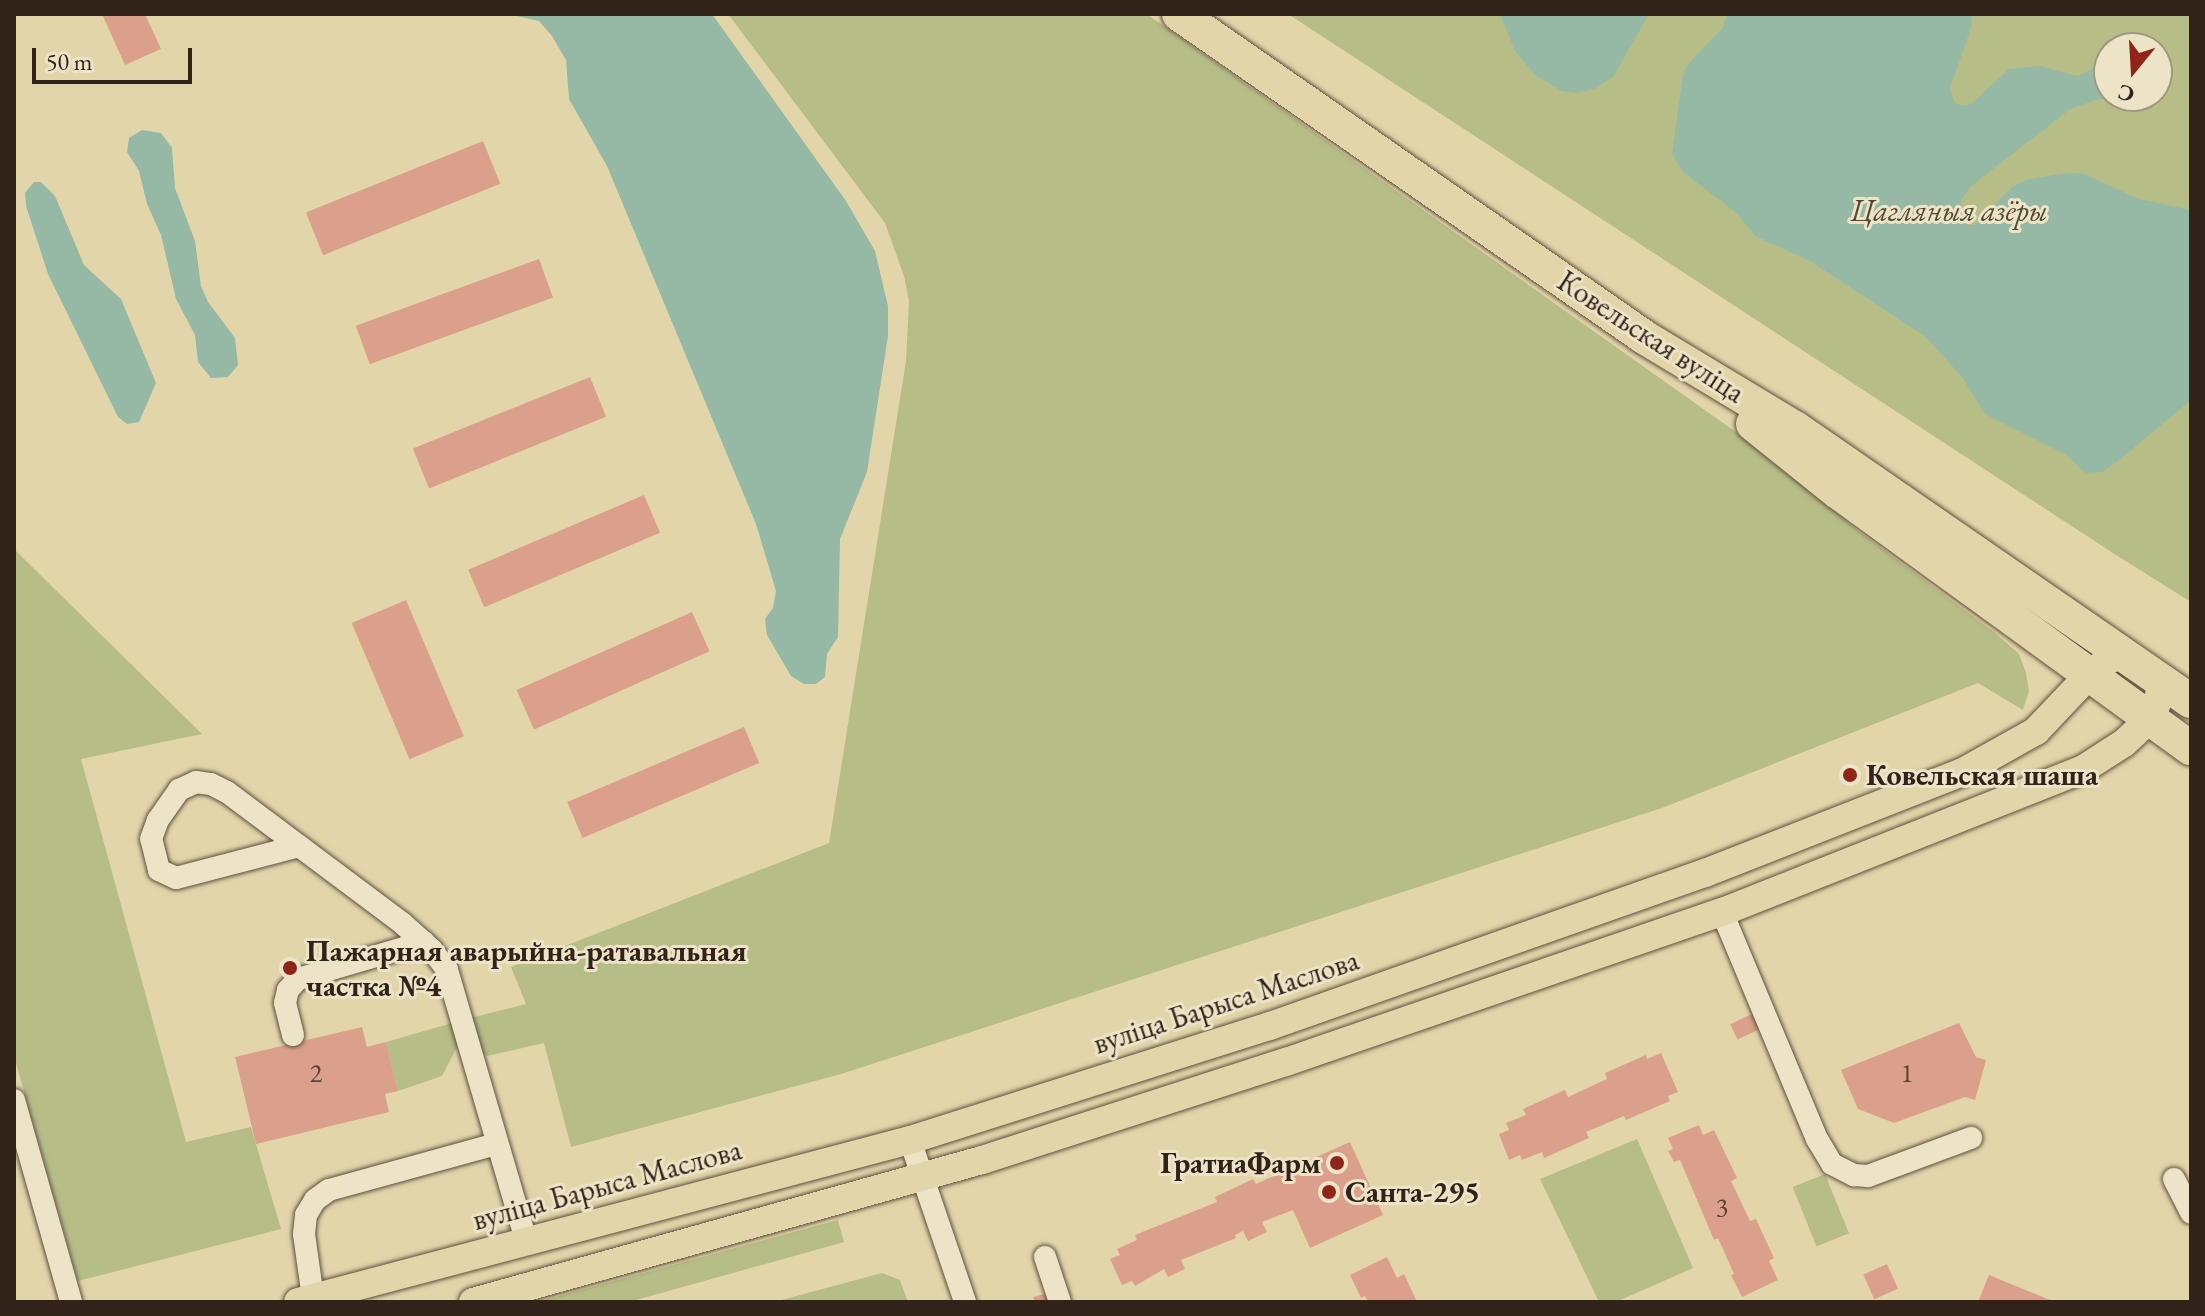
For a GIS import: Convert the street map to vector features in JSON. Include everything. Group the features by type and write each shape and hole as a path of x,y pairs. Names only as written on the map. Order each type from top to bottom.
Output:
{"highway":[{"name":"Ковельская вуліца","path":"1179,14 1644,337 1795,428 2191,701"},
{"path":"1644,337 1838,492 2191,748"}],"main road":[{"name":"вуліца Барыса Маслова","path":"305,1300 910,1140 1270,1026 1705,873 1963,772 2041,727 2090,674 2108,660 2126,654"},
{"path":"473,1302 924,1178 1286,1062 1722,912 2085,768 2124,743 2151,718 2159,698 2160,678"}],"street":[{"path":"299,846 176,878 159,870 151,839 156,823 174,795 184,786 204,783 227,792 299,846 424,942 447,970 526,1241"},
{"path":"1722,912 1817,1139 1832,1164 1854,1175 1868,1176 1971,1138"},
{"path":"293,1035 285,1003 288,990 298,979 424,942"},
{"path":"14,1100 71,1302"},
{"path":"910,1140 965,1302"},
{"path":"305,1300 304,1234 306,1215 315,1200 338,1188 496,1144"},
{"path":"2174,1179 2191,1213"},
{"path":"1045,1257 1060,1302"}],"green space":[{"path":"728,14 1147,14 1764,452 1857,530 1994,632 2019,654 2029,691 2023,710 1978,683 1662,808 841,1074 571,1147 544,1043 487,1056 477,1046 470,1018 526,1004 511,967 829,843 906,361 909,301 904,276 885,223"},
{"name":"Цагляныя азёры","path":"1288,14 2191,14 2191,602 2116,555"},
{"path":"14,549 202,734 81,759 186,1142 251,1127 281,1229 78,1281 14,1056"},
{"path":"452,1023 457,1047 442,1076 398,1091 386,1042"},
{"path":"1637,1139 1693,1268 1616,1302 1599,1302 1540,1179"},
{"path":"1825,1174 1849,1233 1817,1246 1793,1187"},
{"path":"838,1220 844,1242 629,1302 537,1302"},
{"path":"882,1273 900,1280 908,1302 774,1302"}],"shaded area":[{"path":"508,14 712,14 846,201 875,251 888,306 888,336 867,472 840,539 838,637 827,654 825,677 816,684 804,684 791,676 767,635 765,619 773,608 776,591 756,524 607,166 569,99 566,60 539,21"},
{"path":"1500,14 1649,14 1613,77 1594,89 1576,93 1562,91 1536,76 1515,51"},
{"path":"1727,14 1972,14 1971,28 1950,88 1955,103 1963,106 1971,104 2009,69 2040,66 2078,76 2093,69 2093,101 2070,109 1970,187 1962,199 1959,218 1967,225 1976,225 2012,187 2029,179 2068,173 2084,174 2139,199 2191,210 2191,400 2117,462 2102,472 2086,473 2065,454 1985,414 1962,377 1926,337 1810,261 1755,236 1737,213 1684,173 1672,154 1683,75 1689,63 1723,28"},
{"path":"142,130 161,133 172,148 175,188 195,241 201,286 208,302 235,338 238,365 228,377 211,378 198,362 195,335 176,299 161,235 147,204 139,171 127,152 129,138"},
{"path":"34,182 41,182 55,196 84,265 121,299 156,383 139,422 127,424 118,417 48,274 26,206 25,193"}],"building":[{"path":"102,14 145,14 161,49 125,65"},
{"path":"483,141 500,184 323,255 306,213"},
{"path":"539,259 553,298 370,364 356,326"},
{"path":"590,377 606,417 429,488 413,449"},
{"path":"644,495 660,533 484,607 468,570"},
{"path":"406,600 464,736 410,759 352,623"},
{"path":"692,612 709,651 534,729 517,690"},
{"path":"744,727 759,763 583,838 567,802"},
{"path":"1752,1014 1759,1029 1737,1040 1730,1024"},
{"path":"1959,1023 1976,1057 1986,1060 1975,1100 1965,1097 1894,1123 1858,1109 1841,1070"},
{"path":"362,1027 367,1047 386,1042 398,1091 385,1094 389,1112 256,1144 235,1057"},
{"path":"1661,1053 1678,1092 1668,1096 1670,1101 1626,1120 1624,1116 1586,1132 1589,1138 1544,1158 1542,1152 1522,1160 1520,1155 1509,1160 1499,1134 1509,1130 1506,1123 1526,1115 1523,1109 1565,1090 1568,1097 1607,1079 1605,1073 1646,1055 1647,1059"},
{"path":"1699,1125 1703,1135 1714,1130 1737,1178 1731,1181 1750,1221 1756,1219 1774,1258 1769,1261 1778,1280 1742,1297 1718,1238 1714,1240 1680,1160 1674,1162 1668,1151 1673,1149 1668,1138"},
{"path":"1350,1142 1383,1215 1310,1248 1293,1210 1262,1222 1267,1232 1248,1241 1243,1231 1235,1235 1236,1238 1181,1260 1185,1269 1168,1277 1164,1269 1135,1286 1132,1281 1122,1285 1110,1259 1120,1255 1117,1249 1137,1240 1135,1235 1217,1202 1215,1197 1253,1179 1256,1184"},
{"path":"1387,1257 1397,1278 1404,1274 1417,1302 1368,1302 1365,1296 1361,1298 1350,1275"},
{"path":"1887,1264 1898,1289 1874,1299 1863,1275"},
{"path":"1989,1275 2055,1302 1978,1302"},
{"path":"1048,1293 1051,1302 1035,1302 1033,1297"}],"place":[{"name":"Ковельская шаша","path":"1850,775"},
{"name":"Пажарная аварыйна-ратавальная частка №4","path":"290,968"},
{"name":"ГратиаФарм","path":"1337,1163"},
{"name":"Санта-295","path":"1329,1192"}]}
